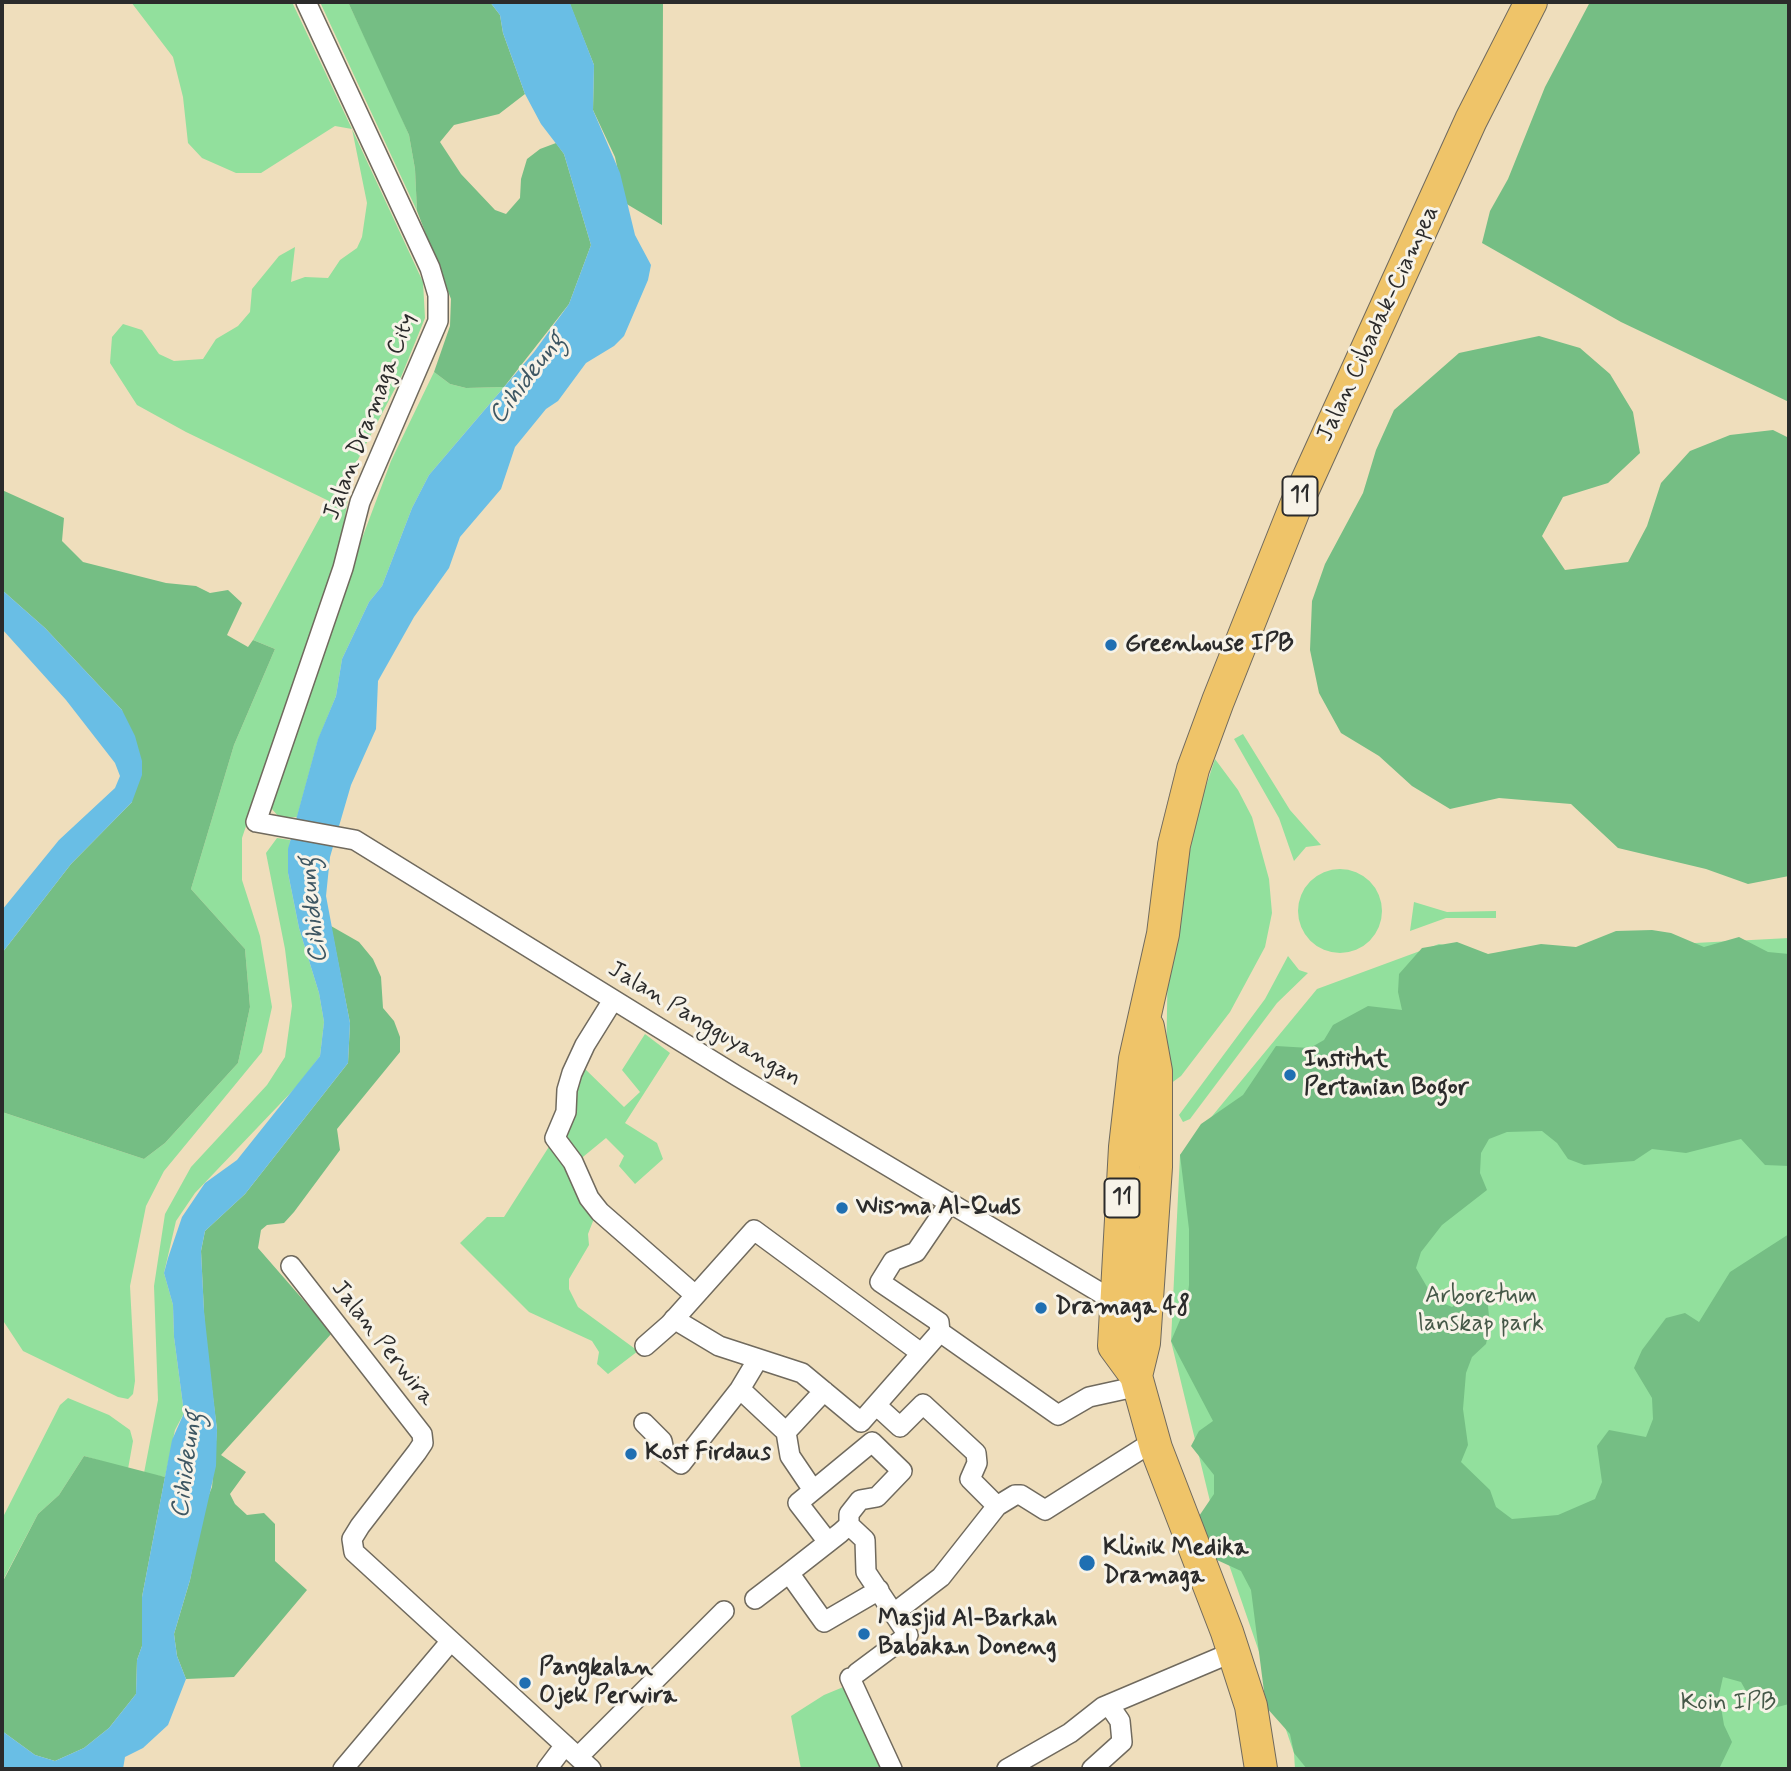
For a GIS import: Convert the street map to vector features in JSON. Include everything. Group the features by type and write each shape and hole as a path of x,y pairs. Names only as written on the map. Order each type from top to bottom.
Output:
{"highway":[{"name":"Jalan Cibadak-Ciampea","path":"1146,1016 1163,934 1174,845 1193,769 1218,701 1296,506 1471,120 1531,2"},
{"name":"11","path":"1146,1016 1135,1059 1127,1124 1114,1346 1137,1381 1154,1441 1233,1652 1251,1706 1261,1769"},
{"name":"11","path":"1137,1381 1144,1343 1156,1167 1156,1071 1146,1016"}],"street":[{"name":"Jalan Dramaga City","path":"256,822 343,568 360,502 438,321 438,295 430,268 306,2"},
{"name":"Jalan Pangguyangan","path":"256,822 355,840 613,1000 1116,1302"},
{"path":"613,1000 585,1045 572,1073 567,1090 566,1112 555,1138 573,1162 589,1198 600,1212 695,1295"},
{"path":"950,1202 916,1252 909,1257 893,1261 880,1282 939,1322 940,1332 1058,1415 1089,1397 1137,1381"},
{"path":"645,1346 674,1319 754,1230 920,1353"},
{"name":"Jalan Perwira","path":"291,1266 422,1434 423,1443 360,1525 352,1539 354,1552 450,1643 578,1757"},
{"path":"674,1319 719,1346 802,1373 860,1422 940,1332"},
{"path":"644,1423 662,1441 664,1451 681,1464 740,1389 758,1359"},
{"path":"740,1389 786,1432 790,1456 813,1490"},
{"path":"786,1432 824,1391"},
{"path":"876,1405 900,1427 923,1404 976,1453 977,1462 970,1479 997,1506"},
{"path":"894,1613 941,1577 997,1506 1015,1495 1021,1495 1045,1510 1154,1441"},
{"path":"828,1542 798,1503 872,1442 902,1471 877,1497 860,1500 849,1514 849,1525 865,1540 866,1572 908,1635 854,1676 892,1769"},
{"path":"755,1599 849,1525"},
{"path":"789,1573 824,1622 878,1590"},
{"path":"547,1769 578,1757 724,1611"},
{"path":"343,1769 450,1643"},
{"path":"1007,1769 1070,1733 1109,1705 1233,1652"},
{"path":"1092,1769 1122,1742 1120,1721 1109,1705"}],"green space":[{"path":"131,2 292,2 352,129 335,126 261,173 236,173 202,158 188,143 183,97 173,57"},
{"path":"320,2 348,2 390,91 409,135 415,169 417,211"},
{"path":"348,2 490,2 500,15 503,33 525,94 499,114 454,125 440,142 461,174 495,210 506,214 520,198 521,179 527,159 540,149 556,143 564,154 591,245 569,304 504,387 466,388 450,384 434,372 450,326 451,299 417,211 415,169 409,135"},
{"path":"569,2 663,2 662,225 625,203 615,157 593,110 594,65"},
{"path":"1590,2 1789,2 1789,402 1621,322 1482,243 1490,211 1508,179 1545,87"},
{"path":"352,129 423,282 425,318 401,377 352,471 341,544 242,838 242,880 260,936 272,1007 262,1052 164,1171 146,1206 130,1286 135,1381 133,1394 128,1399 118,1397 23,1351 2,1319 2,1112 144,1159 165,1143 238,1063 250,1007 245,949 191,889 234,745 275,649 253,640 329,501 186,432 137,405 110,363 112,337 123,324 142,330 159,354 174,361 203,359 216,339 238,326 250,312 252,289 279,256 295,247 291,282 305,277 328,278 340,260 357,248 362,237 367,203"},
{"path":"1539,336 1580,348 1610,374 1633,412 1640,453 1608,483 1563,497 1542,536 1565,570 1628,562 1647,526 1661,483 1690,451 1730,435 1773,430 1789,438 1789,876 1748,884 1706,869 1618,848 1571,804 1499,798 1450,809 1412,786 1379,756 1341,733 1319,693 1310,650 1312,601 1325,564 1363,493 1376,450 1394,410 1459,353"},
{"path":"434,372 450,384 466,388 504,387 429,475 412,508 382,586 369,602 342,659 336,696 318,740 297,817 280,818 271,808 336,608 391,461"},
{"path":"2,490 64,518 62,541 83,562 166,583 196,586 210,593 228,590 242,603 227,635 248,647 253,640 275,649 234,745 191,889 245,949 250,1007 238,1063 165,1143 144,1159 2,1112 2,953 71,864 132,802 122,710 45,628 2,590"},
{"path":"1243,734 1290,810 1321,845 1306,847 1294,861 1279,818 1234,739"},
{"path":"1215,759 1238,790 1252,817 1269,879 1272,913 1265,947 1230,1012 1181,1076 1170,1084 1166,1071 1168,953 1200,804"},
{"path":"277,838 290,840 288,873 299,928 319,993 324,1022 320,1056 299,1084 195,1193 176,1221 164,1273 173,1305 174,1337 184,1413 175,1430 165,1477 144,1473 158,1400 154,1286 165,1214 191,1167 267,1085 285,1057 292,1006 285,949 266,853"},
{"path":"1340,869 1356,872 1370,881 1379,895 1382,911 1379,927 1370,941 1356,950 1340,953 1324,950 1310,941 1301,927 1298,911 1301,895 1310,881 1324,872"},
{"path":"1414,902 1447,912 1496,911 1496,918 1446,918 1410,931"},
{"path":"331,926 359,942 373,959 381,977 383,1008 394,1021 400,1037 400,1052 337,1129 340,1150 294,1212 284,1223 267,1225 261,1230 258,1248 332,1333 221,1455 246,1472 230,1494 235,1504 247,1515 264,1513 275,1524 275,1561 307,1590 234,1677 186,1679 177,1656 174,1634 190,1580 204,1507 212,1487 217,1430 205,1333 201,1251 205,1231 245,1194 348,1063 350,1023"},
{"name":"Arboretum lanskap park","path":"1652,930 1671,933 1704,947 1739,937 1768,952 1789,954 1789,1166 1765,1165 1741,1139 1686,1153 1652,1149 1634,1161 1584,1165 1568,1159 1557,1143 1542,1131 1507,1132 1489,1139 1481,1153 1480,1173 1487,1190 1442,1225 1421,1252 1416,1268 1434,1299 1452,1307 1468,1293 1486,1287 1490,1326 1486,1344 1472,1357 1466,1373 1463,1409 1468,1445 1461,1462 1490,1490 1496,1507 1512,1519 1558,1515 1595,1499 1602,1482 1597,1446 1609,1430 1646,1437 1653,1419 1652,1398 1634,1368 1642,1350 1666,1318 1685,1313 1699,1322 1730,1272 1789,1234 1789,1704 1766,1710 1750,1698 1741,1682 1723,1677 1719,1695 1724,1725 1732,1742 1719,1769 1307,1769 1294,1753 1290,1734 1266,1707 1251,1590 1241,1571 1206,1555 1195,1522 1214,1494 1214,1475 1191,1446 1199,1431 1213,1421 1171,1341 1186,1306 1189,1285 1189,1229 1180,1155 1201,1124 1243,1095 1276,1046 1310,1048 1324,1040 1333,1025 1368,1006 1402,1010 1398,992 1399,974 1422,948 1457,942 1488,954 1541,944 1576,947 1616,931"},
{"name":"Arboretum lanskap park","path":"1789,938 1789,1438 1610,1769 1295,1769 1294,1753 1217,1530 1171,1341 1180,1155 1317,989 1439,944 1488,954"},
{"path":"1288,956 1299,970 1308,973 1277,1003 1190,1119 1183,1122 1179,1115 1265,999"},
{"path":"645,1034 670,1053 625,1123 657,1143 663,1159 635,1184 619,1166 624,1156 606,1138 578,1161 559,1130 581,1065 624,1107 640,1092 622,1070"},
{"path":"552,1142 595,1216 588,1234 589,1245 569,1279 569,1289 578,1307 638,1351 608,1374 597,1364 599,1352 592,1341 529,1312 460,1243 487,1217 504,1217"},
{"path":"68,1398 109,1415 130,1430 133,1441 128,1469 84,1456 59,1495 38,1514 2,1582 2,1519 60,1405"},
{"path":"84,1456 165,1477 142,1597 142,1646 137,1660 136,1694 109,1728 84,1748 55,1761 35,1755 2,1731 2,1583 38,1514 59,1495"},
{"name":"Koin IPB","path":"1789,1465 1789,1769 1622,1769"},
{"path":"853,1683 892,1769 801,1769 791,1716 824,1695"}],"water":[{"name":"Cihideung","path":"490,2 570,3 594,65 593,110 620,173 635,235 651,265 648,280 624,336 614,346 586,363 558,401 546,409 515,447 501,489 460,537 449,568 414,617 378,681 376,729 351,785 330,857 326,896 350,1023 348,1063 245,1194 205,1231 201,1251 204,1311 217,1430 216,1466 190,1580 174,1634 177,1656 186,1679 168,1725 143,1748 125,1757 123,1769 2,1769 2,1731 35,1755 55,1761 84,1748 109,1728 136,1694 137,1660 142,1646 142,1597 172,1440 184,1413 174,1337 173,1305 164,1273 168,1258 182,1217 205,1183 237,1160 320,1056 324,1022 319,993 299,928 288,873 288,849 318,739 336,696 342,659 369,602 382,586 412,508 429,475 534,352 569,304 591,245 564,154 541,124 525,94 503,33 500,15"},
{"path":"2,590 45,628 122,710 135,736 142,761 142,775 132,802 71,864 2,953 2,910 59,840 115,788 120,776 115,763 66,700 2,629"}],"place":[{"name":"Greenhouse IPB","path":"1111,645"},
{"name":"Institut Pertanian Bogor","path":"1290,1075"},
{"name":"Wisma Al-Quds","path":"842,1208"},
{"name":"Dramaga 48","path":"1041,1308"},
{"name":"Kost Firdaus","path":"631,1454"},
{"name":"Klinik Medika Dramaga","path":"1087,1563"},
{"name":"Masjid Al-Barkah Babakan Doneng","path":"864,1634"},
{"name":"Pangkalan Ojek Perwira","path":"525,1683"}]}
